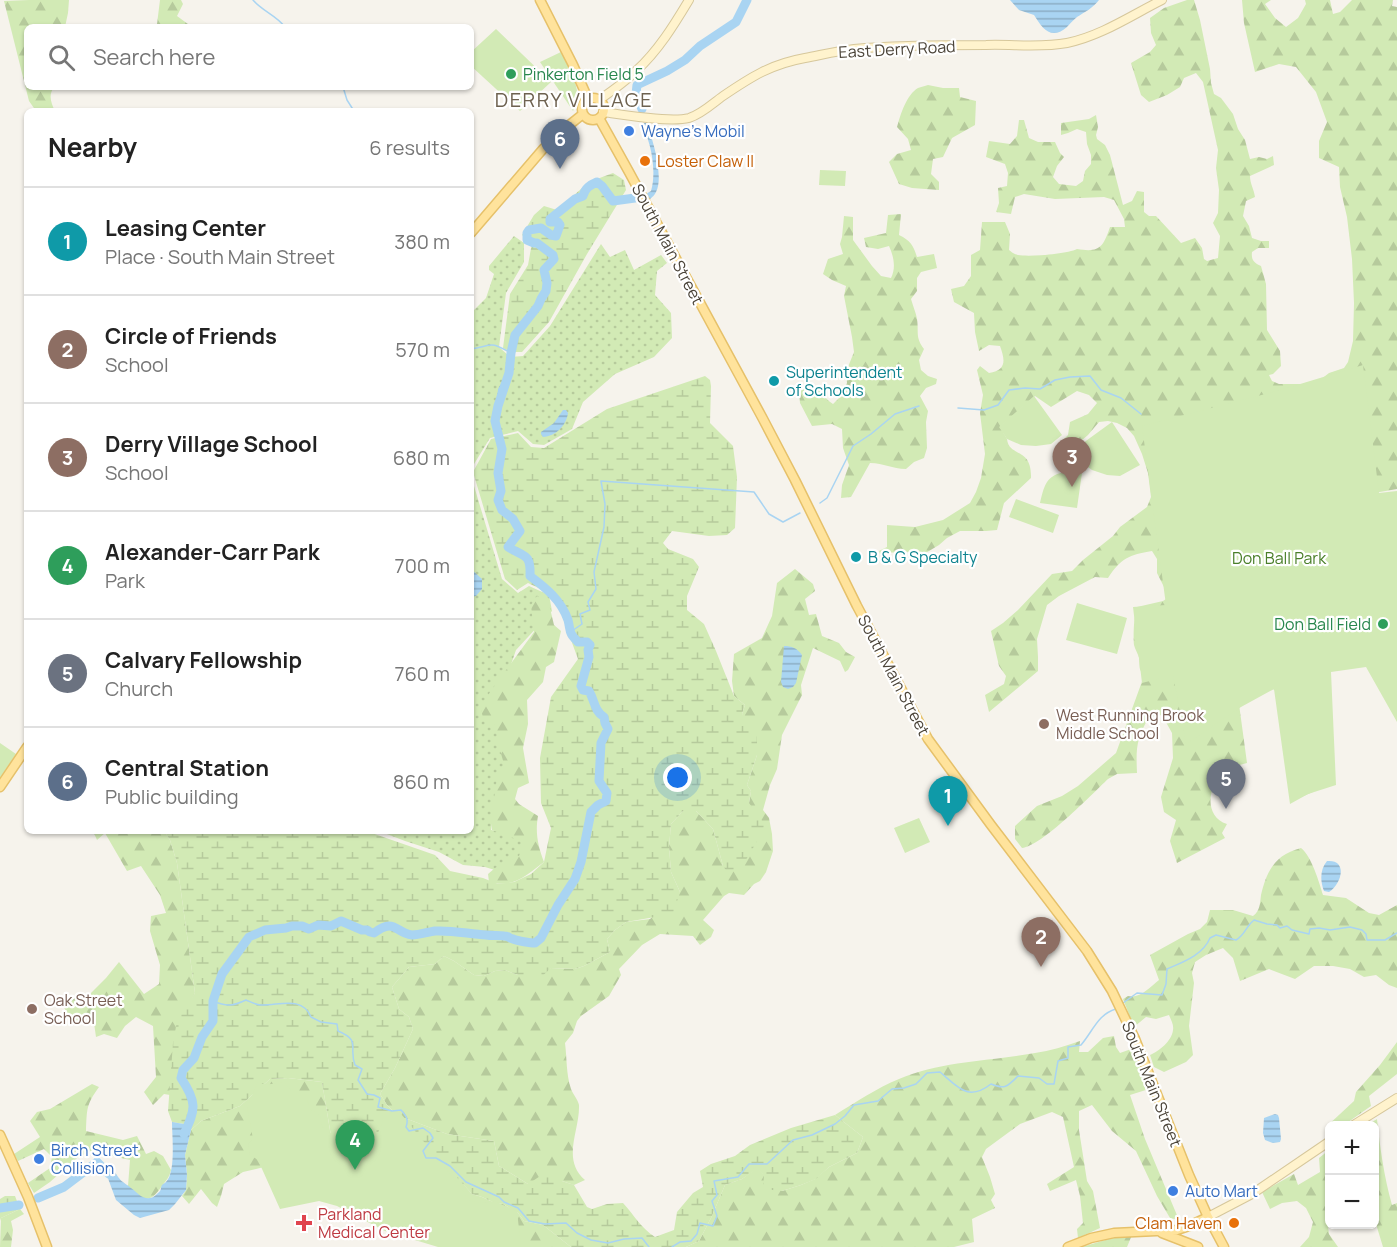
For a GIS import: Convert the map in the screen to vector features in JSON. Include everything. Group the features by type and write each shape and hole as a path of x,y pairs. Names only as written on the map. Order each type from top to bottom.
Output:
{"main road":[{"path":"540,0 588,99"},
{"path":"588,99 599,100 603,105 601,115 591,120 584,114 582,106 588,99"},
{"path":"474,230 543,149 584,114"},
{"name":"South Main Street","path":"601,115 638,189 795,480 857,606 928,739 991,826 1087,951 1116,999 1135,1039 1189,1175 1224,1247"},
{"path":"0,787 24,751"},
{"path":"0,1135 28,1197 47,1247"},
{"path":"1068,1247 1091,1238 1114,1233 1159,1232 1183,1228 1208,1217"},
{"path":"1159,1232 1198,1247"}],"street":[{"path":"599,100 635,73 651,56 689,0"},
{"name":"East Derry Road","path":"601,115 689,118 758,73 773,66 848,50 910,46 1037,46 1065,43 1094,34 1162,0"},
{"path":"1359,1121 1397,1098"},
{"path":"1208,1217 1252,1194 1325,1144"}],"green space":[{"path":"69,0 66,24 24,24 24,81 4,1"},
{"path":"160,0 181,0 183,4 177,16 188,24 157,24"},
{"path":"1187,0 1194,0 1200,20 1214,94 1221,98 1233,114 1245,140 1250,159 1259,157 1267,159 1273,156 1274,165 1250,176 1255,197 1246,201 1243,216 1252,238 1269,241 1269,248 1258,248 1252,252 1252,255 1256,264 1261,266 1266,284 1267,330 1280,351 1281,366 1269,375 1272,381 1279,384 1306,384 1320,380 1329,373 1344,368 1348,362 1353,341 1352,259 1347,217 1340,187 1339,167 1319,158 1319,141 1327,122 1316,92 1296,67 1279,64 1255,72 1244,23 1242,0 1271,0 1265,4 1275,18 1286,27 1298,18 1306,4 1305,0 1330,0 1333,14 1340,12 1352,0 1393,0 1392,6 1397,7 1397,489 1351,497 1313,792 1299,798 1279,694 1273,689 1239,704 1247,763 1224,772 1214,784 1210,800 1214,814 1227,824 1222,833 1225,838 1177,863 1170,841 1176,820 1164,812 1161,797 1173,758 1172,733 1162,715 1149,717 1139,738 1137,773 1117,774 1108,779 1054,830 1022,848 1015,839 1015,826 1037,806 1062,796 1078,786 1116,753 1144,676 1134,645 1137,607 1163,601 1169,597 1157,573 1157,559 1152,551 1126,558 1108,578 1095,577 1059,596 1047,605 1037,639 1038,671 989,712 985,695 1004,684 1006,676 999,666 991,631 1018,610 1052,574 1072,571 1113,536 1120,527 1147,507 1151,497 1148,473 1134,436 1127,428 1117,423 1099,422 1075,446 1060,448 1062,441 1068,435 1070,422 1088,414 1097,403 1089,395 1077,391 1051,407 1035,396 1000,427 1012,449 1028,461 1031,478 1004,503 997,530 960,531 919,557 905,551 880,554 879,551 887,547 887,525 915,527 943,520 970,503 981,478 985,454 980,413 983,395 977,370 980,366 989,373 995,372 1002,367 1003,356 1000,346 989,345 979,351 974,313 954,302 951,289 964,286 971,276 971,255 980,250 982,222 1005,222 1010,234 1009,250 1024,256 1057,254 1077,249 1096,249 1103,244 1110,227 1125,227 1124,219 1114,200 1104,197 1055,199 1024,194 1015,197 1011,214 996,212 999,203 998,188 1007,186 1008,173 1005,164 986,157 989,141 1010,144 1017,136 1019,120 1024,120 1029,138 1038,142 1055,142 1064,157 1053,177 1059,184 1076,186 1083,181 1085,171 1091,164 1086,132 1077,129 1061,135 1061,123 1089,119 1096,115 1097,139 1105,145 1110,155 1123,205 1132,201 1137,191 1144,192 1144,212 1149,216 1156,216 1181,243 1195,238 1207,261 1218,258 1220,236 1213,223 1218,213 1219,190 1216,168 1218,150 1203,82 1196,73 1184,78 1180,87 1149,102 1141,95 1131,63 1150,52 1156,45 1151,33 1150,18 1164,8"},
{"name":"Pinkerton Field 5","path":"496,29 551,82 520,111 474,69 474,49"},
{"path":"561,52 577,88 573,111 540,62"},
{"path":"928,85 959,88 960,97 976,101 975,125 952,138 943,157 933,159 931,174 939,182 939,190 912,188 899,184 889,162 897,154 911,150 908,139 897,127 910,95 918,88"},
{"path":"26,90 52,90 51,102 54,108 34,108"},
{"path":"820,170 846,171 845,186 819,185"},
{"path":"613,173 624,180 626,190 549,322 522,352 511,352 503,348 510,294 528,265 532,243 522,235 534,215 544,206 557,210 589,182"},
{"path":"901,214 899,235 911,244 917,257 934,254 937,268 921,272 917,278 917,291 911,299 917,319 918,338 924,349 919,360 921,370 937,379 936,384 926,388 920,396 928,411 927,448 924,458 914,462 906,469 870,463 851,497 841,498 842,485 849,465 843,448 842,429 832,424 812,426 800,403 799,392 812,383 833,404 842,395 847,383 846,372 854,352 844,296 846,286 823,274 828,259 843,254 840,244 844,216 853,217 853,240 872,266 881,276 891,278 894,262 889,246 878,249 866,247 864,238 886,233 888,215"},
{"path":"514,236 524,243 524,262 506,293 499,347 510,357 523,356 550,326 601,244 610,257 625,250 634,270 661,255 667,263 657,271 655,295 671,313 672,338 654,357 615,374 583,402 572,429 544,445 533,444 518,431 490,438 474,464 474,310 486,298 494,274 489,270 489,266"},
{"name":"Don Ball Park","path":"1363,365 1379,493 1397,491 1397,722 1366,667 1331,672 1336,785 1308,794 1290,804 1274,689 1241,707 1186,744 1173,675 1142,683 1133,607 1166,605 1142,426 1277,391"},
{"path":"705,376 710,380 710,423 733,446 737,477 735,528 727,535 709,536 672,531 663,543 668,549 693,559 699,567 687,596 687,610 704,624 734,696 745,705 742,714 757,734 757,755 747,785 751,791 749,803 765,825 741,868 728,873 723,866 713,829 696,811 683,811 671,824 669,847 671,872 680,892 673,914 626,922 607,939 610,952 584,966 575,969 551,968 539,979 505,970 484,976 474,975 444,956 435,964 409,967 392,987 399,1009 409,1017 413,1029 380,1094 398,1116 447,1134 494,1141 499,1166 528,1184 548,1171 560,1177 562,1181 574,1185 587,1207 592,1209 607,1204 623,1203 655,1237 674,1230 677,1212 693,1193 703,1187 700,1171 711,1164 735,1156 750,1145 791,1128 835,1115 863,1137 857,1153 829,1167 816,1179 801,1185 782,1191 763,1189 764,1175 757,1169 742,1179 725,1185 699,1241 686,1247 571,1247 543,1225 524,1221 518,1213 503,1204 472,1194 452,1172 430,1171 349,1154 332,1142 322,1082 288,1078 270,1079 240,1106 201,1121 191,1130 190,1125 172,1122 168,1111 177,1021 195,993 177,863 166,834 375,834 435,855 450,871 483,878 498,884 514,882 531,874 544,862 551,828 541,803 540,758 551,697 578,659 560,610 549,593 528,583 517,590 505,579 474,470 491,439 518,433 531,447 544,448 607,409"},
{"path":"1034,396 1062,435 1051,444 1021,445 1007,439 999,427"},
{"path":"1112,422 1140,465 1120,476 1092,470 1072,451"},
{"path":"1071,471 1082,473 1077,508 1040,503 1048,480 1057,474"},
{"path":"474,486 502,579 518,593 529,586 549,595 552,611 516,650 497,705 519,759 495,803 491,830 528,837 534,845 501,872 485,867 463,865 439,852 387,834 474,834"},
{"path":"1016,499 1059,515 1053,533 1009,517"},
{"path":"795,569 813,584 815,591 805,599 809,615 816,614 822,636 839,643 846,652 855,657 845,672 840,661 813,648 801,685 802,695 782,735 777,769 763,810 769,818 773,851 766,872 760,881 744,895 729,893 724,896 703,920 714,930 711,937 700,945 693,936 660,934 642,945 619,969 621,975 609,996 581,1016 565,1043 569,1083 579,1105 573,1144 574,1163 585,1180 574,1185 562,1181 528,1184 499,1166 494,1141 447,1134 398,1116 380,1094 413,1029 409,1017 399,1009 392,987 409,967 435,964 444,956 474,975 484,976 505,970 518,975 551,968 575,969 610,952 607,939 615,930 626,922 650,919 680,892 671,872 669,847 671,824 683,811 696,811 713,829 723,866 749,803 751,791 747,785 757,755 742,714 745,705 734,696 732,681 734,654 762,638 772,616 777,583"},
{"path":"537,596 549,604 554,625 561,631 554,662 546,667 543,682 527,700 528,724 523,748 529,783 518,788 515,799 538,816 538,839 544,862 513,882 498,884 489,882 488,874 519,856 524,842 492,830 491,818 497,779 504,764 495,725 483,718 481,709 490,692 534,632 531,605"},
{"path":"1077,603 1127,618 1117,654 1066,640"},
{"path":"0,743 16,754 0,778"},
{"path":"919,818 930,842 905,853 894,828"},
{"path":"94,834 104,834 97,840"},
{"path":"106,834 166,834 177,863 195,993 178,1042 170,1095 164,1094 153,1105 144,1092 156,1077 153,1026 136,1017 125,1026 117,1038 104,1034 96,1037 94,1023 87,1017 78,1022 66,1013 64,1006 77,996 84,1000 119,962 144,994 159,984 160,965 150,931 151,916 166,913 160,895 141,866 127,871"},
{"path":"1301,848 1312,863 1323,895 1346,898 1369,913 1379,915 1397,905 1397,988 1376,975 1364,977 1350,969 1333,966 1314,966 1295,979 1269,969 1240,981 1233,958 1223,948 1195,962 1192,973 1194,983 1189,1026 1193,1055 1186,1062 1164,1072 1154,1067 1150,1055 1164,1045 1172,1034 1173,1026 1169,1015 1156,1019 1146,1017 1134,1027 1123,999 1141,994 1159,980 1150,955 1200,929 1207,922 1210,910 1233,910 1253,916 1258,909 1263,886 1273,865 1278,859"},
{"path":"1114,1036 1120,1053 1134,1048 1149,1089 1130,1095 1145,1139 1179,1220 1170,1218 1136,1151 1112,1131 1092,1105 1079,1111 1079,1130 1087,1181 1093,1191 1100,1228 1078,1238 1077,1229 1083,1223 1076,1180 1050,1191 1047,1184 1074,1167 1063,1117 1052,1112 1020,1124 986,1149 982,1157 995,1194 991,1200 995,1208 972,1219 974,1242 954,1247 686,1247 699,1241 725,1185 742,1179 757,1168 782,1191 815,1179 829,1167 857,1153 863,1137 835,1115 899,1079 932,1068 1041,1052 1080,1041 1079,1052 1088,1052 1103,1038"},
{"path":"1397,1042 1397,1074 1369,1096 1371,1106 1350,1121 1332,1121 1354,1101 1356,1092"},
{"path":"288,1078 322,1082 332,1142 430,1171 452,1171 472,1194 503,1204 518,1213 524,1221 543,1225 571,1247 518,1247 264,1167 243,1172 224,1184 217,1207 201,1189 189,1204 182,1196 186,1190 185,1155 191,1130 201,1121 240,1106 270,1079"},
{"path":"258,1082 282,1083 292,1092 302,1092 306,1096 310,1109 320,1116 325,1130 334,1134 350,1149 357,1148 360,1139 366,1137 375,1140 383,1115 386,1113 388,1115 397,1109 470,1201 483,1203 494,1201 517,1211 521,1247 438,1247 385,1231 337,1206 319,1201 280,1209 258,1160 250,1155 248,1144 253,1139 247,1107"},
{"path":"92,1084 99,1087 88,1108 86,1131 123,1140 137,1136 146,1154 154,1151 163,1156 171,1170 160,1189 150,1198 139,1196 128,1186 130,1160 91,1151 77,1158 34,1193 28,1183 50,1168 52,1157 44,1149 18,1161 14,1154 40,1137 30,1121 37,1112 50,1109"},
{"path":"1379,1133 1389,1194 1392,1205 1397,1203 1397,1247 1383,1247 1378,1229"},
{"path":"1325,1153 1325,1229 1328,1229 1338,1247 1300,1247 1309,1237 1313,1222 1306,1208 1297,1201 1282,1203 1270,1209 1262,1192 1294,1174 1298,1185 1320,1172 1319,1158"},
{"path":"5,1196 15,1196 20,1209 1,1218 0,1221 0,1199"},
{"path":"20,1209 24,1214 11,1221 13,1230 11,1247 0,1247 1,1218"},
{"path":"1397,1221 1397,1247 1391,1247 1379,1227"},
{"path":"1132,1235 1127,1247 1082,1247 1112,1238"}],"water":[{"path":"1010,0 1099,0 1067,27 1052,33 1040,24 1034,15 1019,10"},
{"path":"641,123 646,123 649,130 658,168 656,193 650,199 646,194 651,191 653,183 653,165 650,147"},
{"path":"510,354 514,354 513,370 503,389 502,406 498,419 495,418 498,389 508,371"},
{"path":"563,410 568,413 563,426 552,435 543,437 541,432 554,423"},
{"path":"474,572 482,579 482,589 474,596"},
{"path":"784,646 794,648 802,655 796,683 788,689 783,687 781,682"},
{"path":"1327,861 1334,861 1338,864 1341,873 1337,884 1329,892 1324,891 1321,879"},
{"path":"1275,1114 1279,1118 1281,1139 1280,1142 1273,1143 1265,1140 1264,1118"},
{"path":"172,1122 190,1125 191,1130 185,1155 186,1190 169,1210 140,1218 116,1200 106,1173 101,1167 110,1166 120,1180 143,1197 154,1196 166,1182 171,1170"}],"waterway":[{"path":"253,0 282,24"},
{"path":"642,109 636,94 637,85 685,60 700,46 736,22 747,0"},
{"path":"344,90 352,108"},
{"path":"184,1134 193,1112 193,1106 190,1093 181,1078 183,1070 194,1058 202,1037 213,1021 213,1001 222,974 249,937 265,930 292,926 309,929 318,925 331,926 341,921 374,933 381,928 391,926 412,935 448,931 506,936 535,943 541,938 575,879 581,862 591,812 606,801 607,793 599,781 601,743 608,729 589,691 583,690 581,686 590,645 575,639 557,600 530,576 528,559 508,547 520,531 513,519 502,510 498,500 501,491 498,473 502,449 495,421 509,373 515,335 538,306 546,291 544,270 554,259 553,255 537,243 527,240 527,233 529,230 541,228 556,236 560,225 558,222 550,222 550,219 575,199 583,196 588,187 597,182 613,201 635,198"},
{"path":"474,348 491,345 511,353"},
{"path":"958,408 984,410 998,405 1009,390 1040,389 1055,380 1090,376 1101,390 1121,398 1141,414"},
{"path":"820,503 827,498 853,446 895,414 919,406"},
{"path":"569,633 582,624 580,614 590,610 588,602 596,589 594,572 604,527 605,504 601,481 754,492 769,514 783,522 800,513"},
{"path":"1123,1003 1137,993 1162,995 1166,984 1167,969 1198,953 1210,938 1216,935 1236,940 1254,920 1277,925 1280,928 1287,926 1292,930 1309,934 1310,929 1330,930 1350,927 1362,930 1367,940 1385,940 1397,933"},
{"path":"213,1001 226,1005 234,1005 246,1000 259,1005 296,1004 302,1006 311,1017 321,1022 337,1024 338,1031 352,1041 355,1065 362,1069 358,1080 367,1094 380,1098 378,1107 392,1111 401,1110 406,1118 406,1127 409,1131 423,1128 430,1133 433,1138 423,1151 426,1158 436,1158 450,1166 466,1182 518,1208 529,1221 545,1224 566,1223 577,1233 591,1240 608,1243 642,1238 649,1247"},
{"path":"672,1247 680,1242 691,1241 697,1234 700,1223 713,1226 717,1216 712,1201 717,1195 714,1181 738,1177 749,1164 767,1164 793,1140 812,1135 835,1124 854,1105 878,1101 892,1089 916,1084 927,1073 940,1072 958,1087 970,1092 976,1092 991,1084 1006,1086 1018,1076 1039,1078 1047,1084 1054,1084 1058,1061 1068,1058 1068,1047 1081,1045 1100,1019 1116,1009"},
{"path":"38,1198 64,1187 97,1162 109,1174"},
{"path":"0,1208 19,1205"}],"place":[{"name":"Pinkerton Field 5","path":"511,74"},
{"name":"Wayne's Mobil","path":"629,131"},
{"name":"Loster Claw II","path":"645,161"},
{"name":"Central Station","path":"560,169"},
{"name":"Superintendent of Schools","path":"774,381"},
{"name":"Derry Village School","path":"1072,487"},
{"name":"B & G Specialty","path":"856,557"},
{"name":"Don Ball Field","path":"1383,624"},
{"name":"West Running Brook Middle School","path":"1044,724"},
{"name":"Calvary Fellowship","path":"1226,809"},
{"name":"Leasing Center","path":"948,826"},
{"name":"Circle of Friends","path":"1041,967"},
{"name":"Oak Street School","path":"32,1009"},
{"name":"Birch Street Collision","path":"39,1159"},
{"name":"Alexander-Carr Park","path":"355,1170"},
{"name":"Auto Mart","path":"1173,1191"},
{"name":"Parkland Medical Center","path":"304,1223"},
{"name":"Clam Haven","path":"1234,1223"}],"district":[{"name":"DERRY VILLAGE","path":"574,99"}]}
